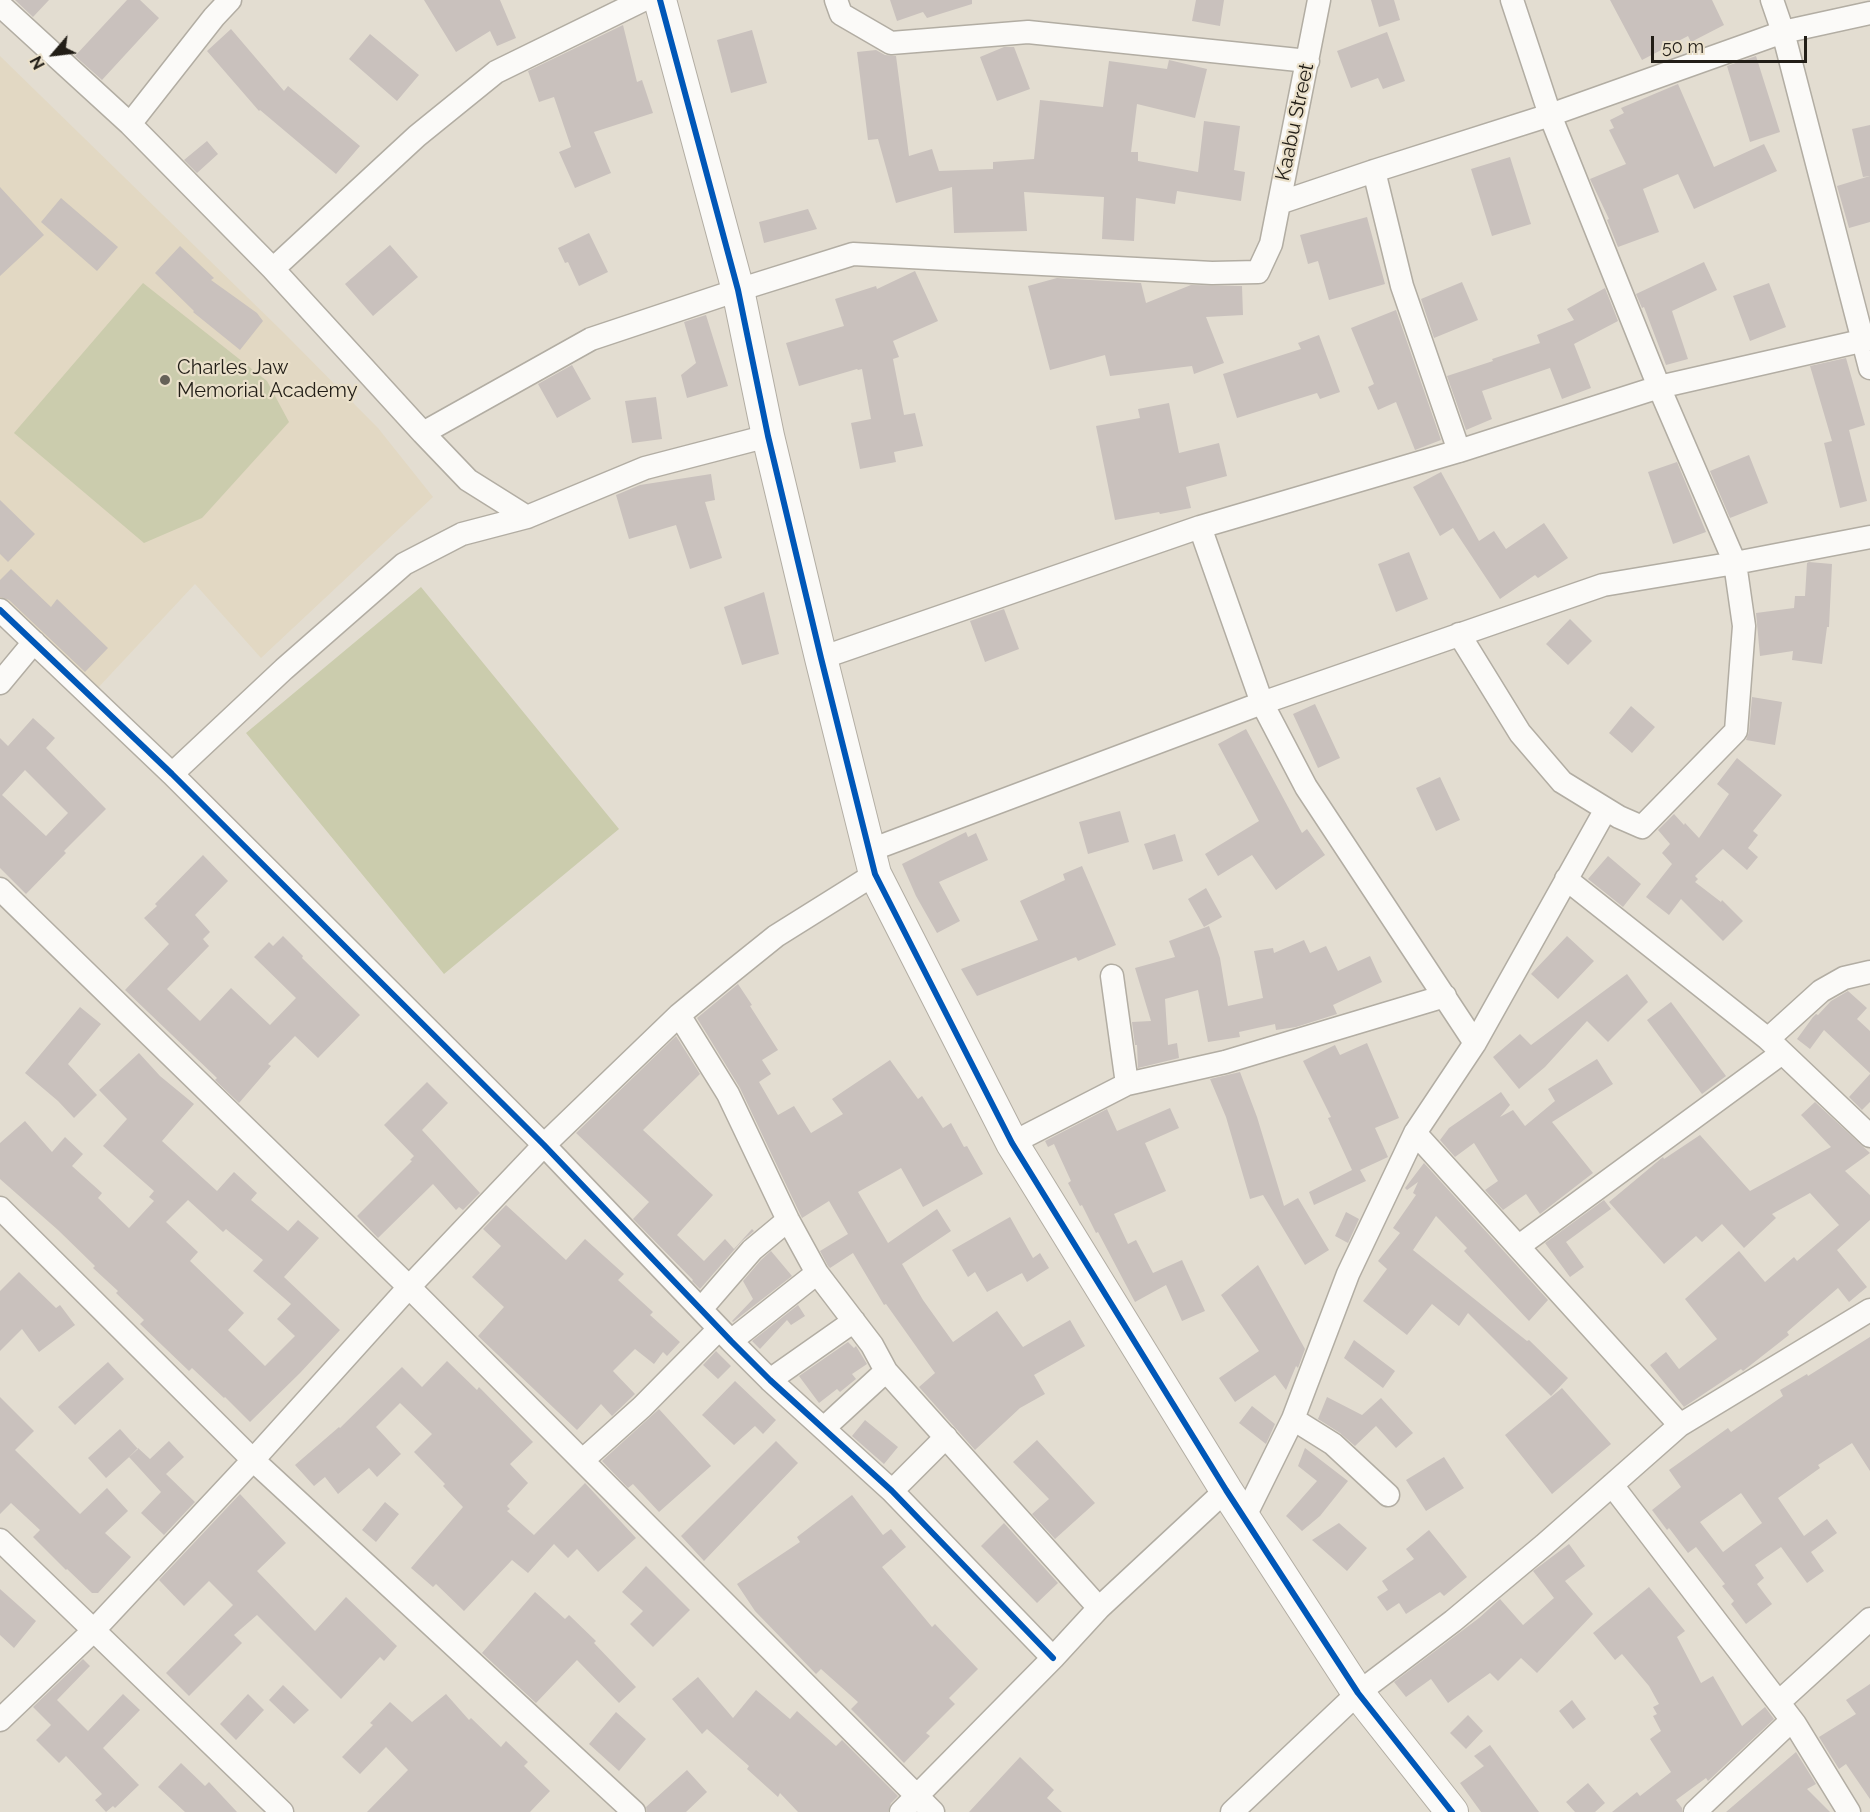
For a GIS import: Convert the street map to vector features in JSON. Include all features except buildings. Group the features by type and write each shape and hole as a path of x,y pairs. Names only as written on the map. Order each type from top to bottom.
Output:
{"street":[{"path":"130,124 230,0"},
{"path":"273,269 417,136 496,72 643,0"},
{"path":"660,0 738,290 768,436 871,862 1012,1143 1226,1490 1358,1693 1452,1812"},
{"path":"836,0 841,14 891,43 1028,32 1308,61"},
{"name":"Kaabu Street","path":"738,290 853,254 1212,273 1258,272 1271,244 1319,0"},
{"path":"1459,634 1520,733 1562,782 1619,817 1642,827 1736,731 1744,626 1735,563 1659,387 1550,115 1512,0"},
{"path":"1772,0 1783,33 1866,341 1870,368"},
{"path":"0,5 130,124 273,269 468,480 527,517"},
{"path":"1279,203 1550,115 1783,33 1870,13"},
{"path":"1374,171 1402,286 1459,451"},
{"path":"423,433 591,339 738,290"},
{"path":"820,658 1200,527 1459,451 1659,387 1866,341"},
{"path":"172,774 284,669 404,564 462,534 527,517 645,468 768,436"},
{"path":"1200,527 1262,703 1306,787 1475,1043"},
{"path":"0,1720 93,1630 253,1460 409,1287 544,1145 679,1015 871,862 1262,703 1603,585 1870,537"},
{"path":"0,610 172,774 544,1145 725,1335 770,1380 892,1491 1053,1658"},
{"path":"0,683 34,642"},
{"path":"1244,1518 1293,1419 1348,1274 1415,1133 1475,1043 1605,809"},
{"path":"1566,879 1775,1046 1870,1136"},
{"path":"0,889 409,1287 933,1812"},
{"path":"1519,1246 1775,1046 1821,990 1844,978 1870,972"},
{"path":"1112,976 1126,1084"},
{"path":"1012,1143 1126,1084 1225,1062 1445,996"},
{"path":"679,1015 728,1094 788,1220 817,1273 872,1345 886,1371 1099,1608"},
{"path":"1415,1133 1680,1425"},
{"path":"0,1208 253,1460 634,1812"},
{"path":"701,1308 752,1250 788,1220"},
{"path":"583,1461 725,1335 817,1273"},
{"path":"1232,1812 1256,1804 1358,1693 1453,1621 1544,1545 1680,1425 1870,1310"},
{"path":"770,1380 854,1321"},
{"path":"824,1428 886,1371"},
{"path":"1293,1419 1333,1444 1388,1495"},
{"path":"892,1491 946,1437"},
{"path":"1612,1485 1785,1711 1849,1812"},
{"path":"901,1812 1053,1658 1099,1608 1226,1490"},
{"path":"0,1540 282,1812"},
{"path":"1695,1812 1870,1619"}],"shaded area":[{"name":"Charles Jaw Memorial Academy","path":"0,56 378,428 433,497 261,658 195,584 96,690 0,603"}],"green space":[{"path":"143,283 267,381 289,422 202,518 144,543 14,433"},
{"path":"421,587 619,829 444,974 246,733"}],"cycle path":[{"path":"660,0 738,290 768,436 875,874 1012,1143 1226,1490 1358,1693 1452,1812"},
{"path":"0,610 172,774 544,1145 731,1341 770,1380 892,1491 1053,1658"}],"place":[{"name":"Charles Jaw Memorial Academy","path":"165,380"}]}
